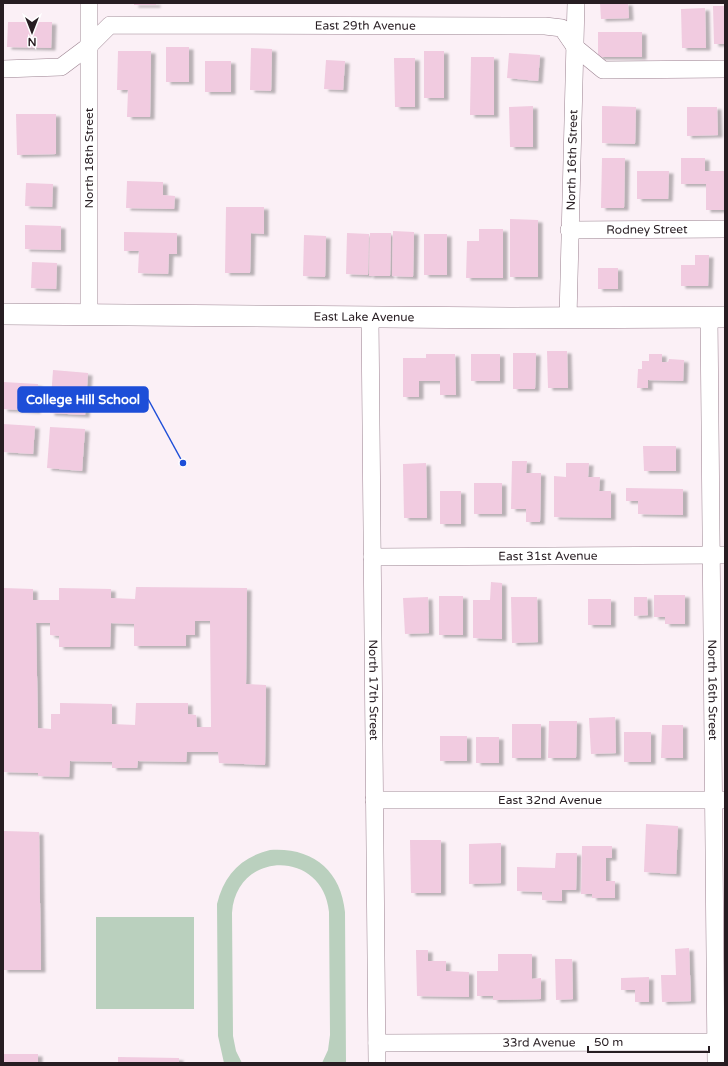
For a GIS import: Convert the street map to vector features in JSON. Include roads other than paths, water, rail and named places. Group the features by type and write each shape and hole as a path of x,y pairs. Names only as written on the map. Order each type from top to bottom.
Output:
{"street":[{"name":"North 18th Street","path":"89,3 89,314"},
{"name":"North 16th Street","path":"568,318 569,230 576,3"},
{"name":"East 29th Avenue","path":"3,69 61,67 89,46 110,25 545,26 562,28 575,47 603,70 725,69"},
{"name":"Rodney Street","path":"569,230 725,229"},
{"name":"East Lake Avenue","path":"3,314 568,318 717,316"},
{"name":"North 16th Street","path":"716,1063 720,1042 717,316"},
{"name":"North 17th Street","path":"370,317 377,1063"},
{"name":"East 31st Avenue","path":"372,557 718,555"},
{"name":"East 32nd Avenue","path":"374,800 720,800"},
{"name":"33rd Avenue","path":"377,1043 720,1042"}],"place":[{"name":"College Hill School","path":"183,463"}]}
